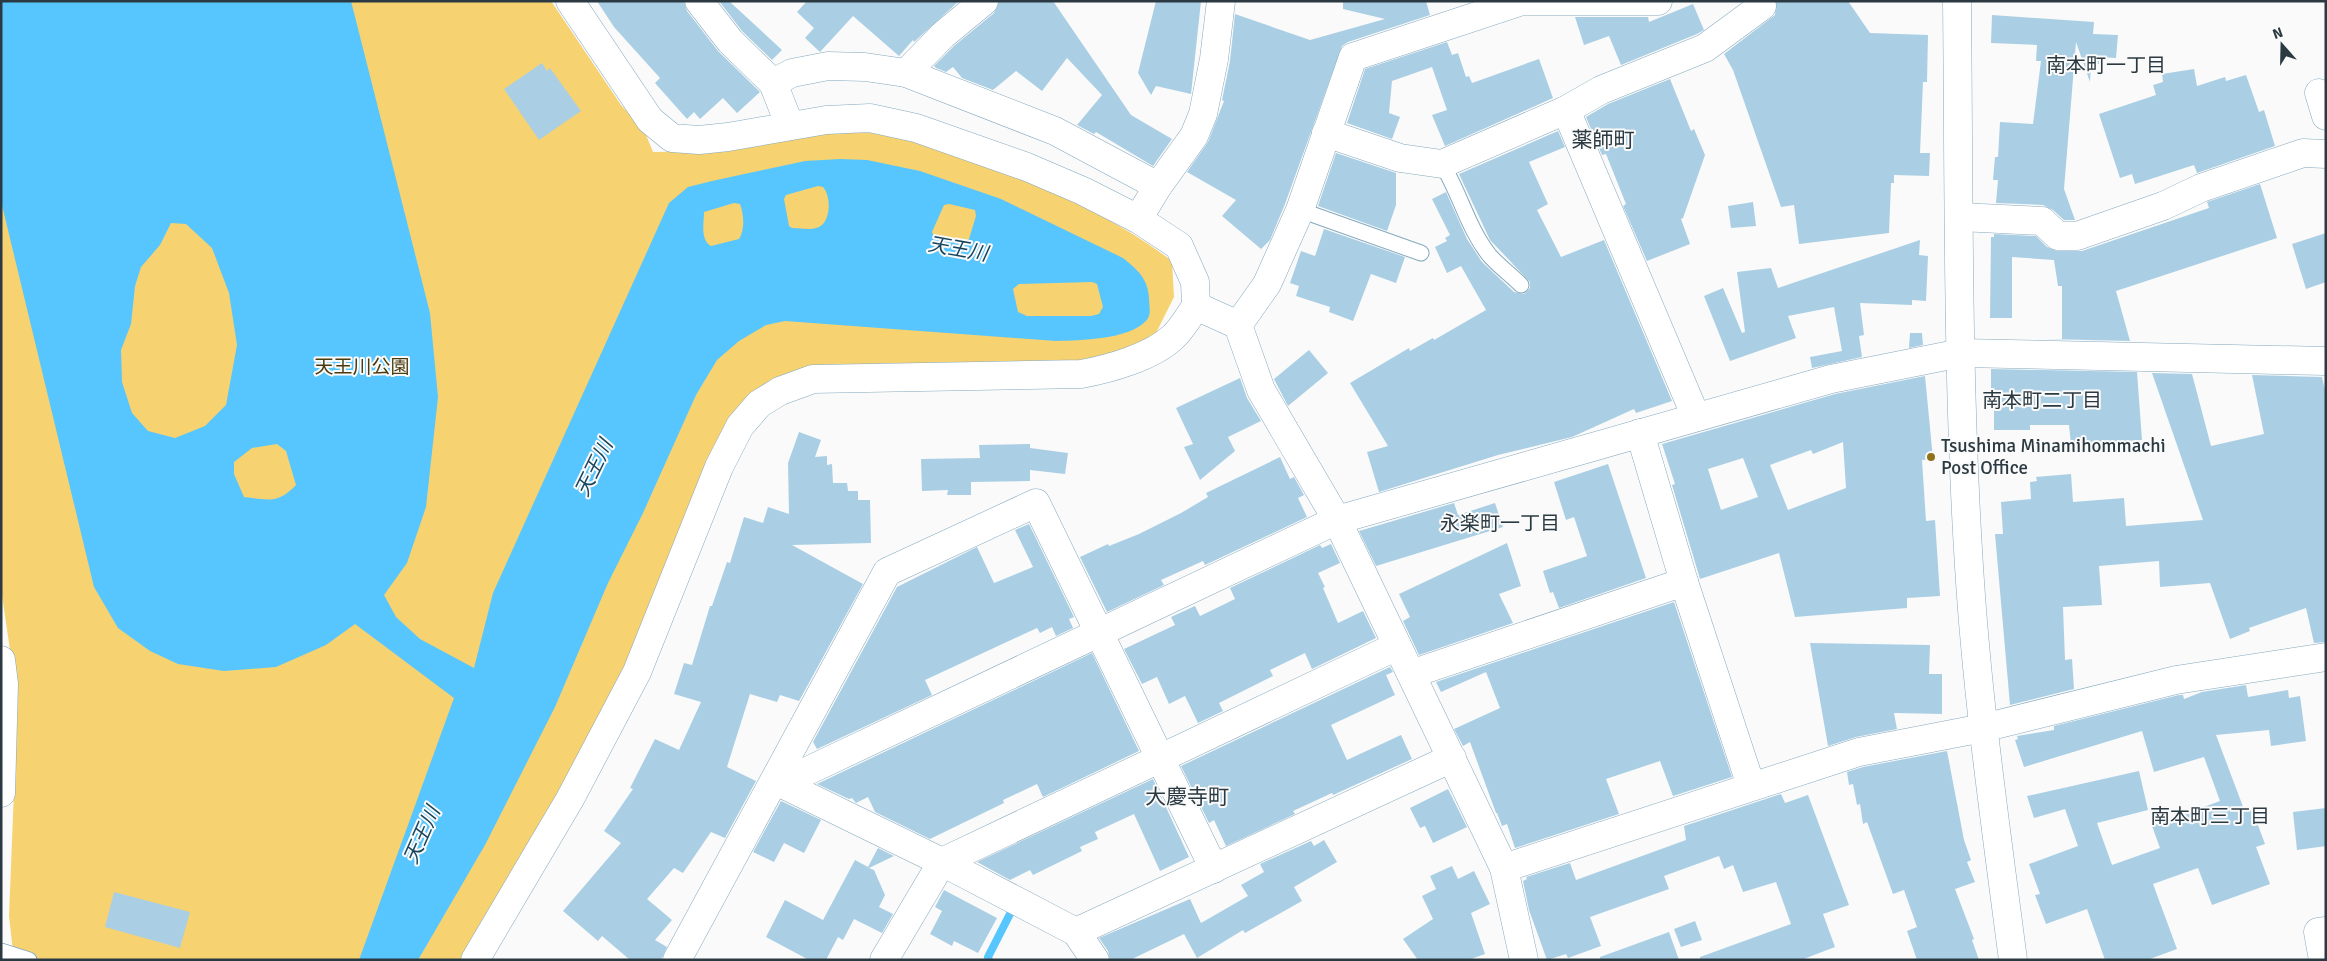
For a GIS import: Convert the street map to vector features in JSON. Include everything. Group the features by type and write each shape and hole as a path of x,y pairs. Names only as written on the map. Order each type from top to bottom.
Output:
{"street":[{"path":"475,960 570,799 638,672 719,467 740,426 759,404 780,391 813,379 1081,374 1105,370 1155,350 1174,337 1196,306 1195,282 1179,246 1138,219 1083,191 1027,167 916,128 870,118 826,120 728,137 698,140 672,138 650,120 570,1"},
{"path":"699,1 730,41 773,83 790,126"},
{"path":"906,73 943,35 984,1"},
{"path":"1138,219 1158,186 1194,136 1203,114 1214,59 1221,1"},
{"path":"1238,325 1267,284 1300,210 1353,58 1522,1 1658,1"},
{"path":"1326,133 1400,158 1442,164 1566,110 1601,90 1705,48 1762,6 1759,1"},
{"path":"1957,1 1961,353 1969,566 1983,728 2013,960"},
{"path":"773,83 792,73 828,66 865,67 906,73 1055,131 1158,186"},
{"path":"1566,110 1696,417"},
{"path":"1960,217 2042,221 2058,236 2077,236 2163,206 2201,188 2303,153 2326,154"},
{"path":"1196,306 1238,325 1261,390 1337,520 1504,868 1524,960"},
{"path":"776,781 801,774 1337,520 1831,379 1961,353 2326,360"},
{"path":"1640,433 1684,582 1751,786"},
{"path":"681,959 887,572 1036,503 1214,868"},
{"path":"1411,674 1684,582"},
{"path":"884,960 942,862 1398,646"},
{"path":"1504,868 1859,752 1983,728 2176,680 2326,657"},
{"path":"1,793 2,677"},
{"path":"1076,932 1452,758"},
{"path":"776,781 942,862 1076,932 1095,960"},
{"path":"2323,960 2318,932 2326,931"}],"lane":[{"path":"1442,164 1454,184 1472,228 1490,256 1521,285"},
{"path":"1300,210 1421,253"},
{"path":"1,950 29,960"}],"green space":[{"name":"天王川公園","path":"1,1 551,1 621,105 644,130 653,152 696,150 837,132 884,134 917,140 1056,194 1104,218 1150,245 1172,261 1174,297 1155,335 1111,358 756,396 615,693 464,960 14,960 9,916 15,766 12,664 1,588"}],"water":[{"name":"天王川","path":"1,1 351,1 430,313 438,397 426,507 407,563 384,595 396,617 420,639 474,668 493,593 669,203 688,187 805,161 867,160 920,171 1001,199 1123,258 1138,271 1147,285 1150,313 1146,321 1128,332 1103,338 1078,340 1056,341 785,321 766,325 739,341 717,360 696,395 643,513 608,583 555,707 485,845 418,960 359,960 454,698 355,624 326,645 276,667 224,671 178,664 150,651 118,628 94,587 1,201","holes":["818,186 823,187 829,204 825,222 813,229 792,228 789,226 784,199 786,195","734,203 740,204 743,222 739,239 711,246 705,240 704,212","949,204 975,210 976,216 969,239 961,242 948,242 935,238 932,232 944,205","171,223 186,224 212,248 229,293 237,345 226,405 205,426 175,438 148,431 132,413 122,382 121,350 131,324 135,286 141,267 160,245","1092,282 1097,284 1103,307 1099,314 1091,316 1027,316 1018,312 1013,289 1019,284","277,444 286,451 296,485 278,498 266,500 244,497 234,474 234,462 252,448"]}],"building":[{"path":"597,1 684,1 687,11 718,51 760,92 737,113 723,98 700,119 694,112 687,119 655,83 660,78 614,27"},
{"path":"719,1 729,1 782,50 772,60 742,31"},
{"path":"807,1 959,1 914,42 913,40 899,56 853,16 820,52 805,38 814,28 797,12"},
{"path":"999,1 1053,1 1131,115 1172,139 1153,166 1096,132 1094,134 1077,125 1102,95 1067,58 1042,91 1016,71 993,90 962,78 953,67 946,72 934,66 954,46 994,13"},
{"path":"1156,1 1201,1 1191,94 1156,86 1151,95 1138,73"},
{"path":"1343,1 1426,1 1430,15 1348,42 1342,46 1285,204 1270,240 1261,249 1222,216 1236,200 1187,172 1208,142 1224,101 1222,100 1230,61 1235,14 1310,40 1385,19 1343,9"},
{"path":"1776,1 1848,1 1870,33 1928,35 1927,82 1923,82 1920,153 1930,153 1929,176 1894,175 1894,183 1891,183 1889,233 1799,244 1794,205 1781,207 1733,70 1724,54 1775,15"},
{"path":"1693,4 1704,30 1621,65 1609,36 1584,45 1575,17 1648,17 1649,22"},
{"path":"1992,15 2094,22 2093,34 2118,35 2116,58 2100,57 2100,64 2091,64 2090,82 2076,42 2064,189 2075,220 2064,220 2053,210 2043,205 1996,203 1998,180 1993,180 1995,157 1998,157 2000,122 2033,124 2041,61 2036,61 2037,45 1991,43"},
{"path":"1447,42 1452,55 1458,53 1466,77 1469,76 1472,83 1539,59 1553,98 1445,146 1432,115 1447,110 1432,67 1392,81 1389,113 1400,117 1392,139 1347,123 1365,69"},
{"path":"542,63 547,71 550,68 581,111 539,140 504,89"},
{"path":"2194,69 2197,86 2225,77 2226,81 2246,75 2259,112 2264,110 2275,146 2197,173 2194,165 2135,184 2132,174 2120,178 2099,114 2156,95 2153,85 2163,82 2162,74"},
{"path":"1670,79 1691,131 1694,129 1705,155 1683,218 1681,219 1690,244 1647,261 1623,206 1626,204 1606,154 1602,155 1586,117 1608,104"},
{"path":"1558,131 1565,147 1529,162 1548,204 1537,210 1561,257 1604,240 1672,401 1636,413 1634,409 1572,437 1498,455 1379,492 1367,452 1388,446 1350,383 1409,348 1410,351 1433,338 1434,340 1486,310 1461,266 1447,273 1435,247 1447,241 1445,238 1450,235 1432,199 1446,192 1467,239 1482,262 1514,292 1524,294 1530,288 1530,282 1490,240 1459,174"},
{"path":"1336,153 1396,173 1396,205 1387,231 1318,206"},
{"path":"2260,184 2277,238 2116,291 2130,341 2045,339 2062,339 2062,286 2058,286 2054,260 2012,257 2012,318 1990,318 1991,237 1994,237 1994,234 2036,236 2047,247 2057,251 2082,251 2209,208 2207,202"},
{"path":"1753,202 1756,226 1731,228 1728,206"},
{"path":"1324,229 1405,257 1396,283 1371,274 1353,321 1329,312 1330,307 1296,296 1299,286 1290,283 1301,251 1315,256"},
{"path":"2326,233 2326,282 2306,289 2292,244"},
{"path":"1920,240 1919,255 1928,256 1926,301 1912,300 1912,305 1860,303 1864,335 1859,336 1862,357 1812,368 1810,357 1842,351 1834,307 1788,316 1796,338 1730,361 1704,296 1723,288 1742,333 1745,332 1737,272 1771,268 1778,288"},
{"path":"1910,333 1922,333 1923,345 1909,348"},
{"path":"1309,350 1328,373 1288,406 1274,379"},
{"path":"1991,369 2137,372 2142,440 2071,445 2069,425 2030,425 2030,430 1994,430 1994,390 1991,390"},
{"path":"2152,373 2192,374 2211,446 2264,434 2252,375 2322,377 2326,395 2326,642 2314,643 2306,608 2249,628 2250,631 2230,639 2210,583 2160,587 2159,561 2099,566 2102,605 2063,607 2065,660 2072,659 2074,689 2010,705 1995,534 2003,534 2001,502 2031,499 2030,482 2037,481 2036,477 2071,474 2073,502 2124,498 2126,526 2203,520"},
{"path":"1925,376 1933,459 1922,460 1926,521 1935,520 1940,596 1907,598 1907,608 1795,617 1779,553 1700,579 1672,485 1675,484 1662,444 1835,394","holes":["1843,442 1846,488 1788,510 1770,465 1811,450 1813,454","1743,458 1758,497 1721,510 1708,469"]},
{"path":"1240,378 1247,398 1261,421 1228,437 1235,451 1200,480 1184,447 1193,444 1176,408"},
{"path":"799,432 821,440 815,457 827,456 827,465 832,464 833,483 847,483 848,491 858,491 858,500 870,500 871,543 792,545 863,584 799,701 780,695 777,702 750,694 727,767 756,781 725,838 711,832 683,873 674,868 647,899 672,920 655,940 667,947 661,960 630,960 602,936 598,941 563,911 621,843 604,831 633,789 630,788 655,739 679,750 701,702 674,694 684,663 692,665 710,606 712,606 727,562 730,563 744,517 763,523 768,507 789,514 788,463"},
{"path":"1030,444 1030,448 1068,453 1065,474 1030,470 1030,481 971,482 971,495 947,495 948,490 922,491 921,459 980,458 979,445"},
{"path":"1280,457 1290,479 1294,477 1304,495 1298,498 1307,517 1205,565 1203,561 1161,580 1164,585 1107,612 1080,557 1108,544 1109,546 1139,534 1181,513 1208,497 1206,493"},
{"path":"1608,464 1646,578 1559,608 1553,592 1550,593 1543,571 1587,556 1574,517 1566,520 1554,482"},
{"path":"1454,503 1458,515 1495,503 1503,527 1376,566 1359,531"},
{"path":"1029,524 1074,617 1069,619 1073,628 1056,636 1052,627 1040,633 1037,628 925,680 932,695 817,749 813,742 897,587 977,547 994,583 1033,567 1015,530"},
{"path":"1507,543 1521,586 1499,594 1513,623 1419,655 1403,621 1410,617 1399,594"},
{"path":"1331,544 1340,563 1318,573 1338,623 1363,611 1376,638 1312,669 1305,653 1270,670 1273,676 1219,703 1223,711 1198,723 1185,696 1169,704 1157,677 1142,684 1124,649 1175,625 1171,617 1195,606 1200,616 1235,599 1230,588 1320,545 1322,548"},
{"path":"1674,602 1732,777 1673,796 1660,761 1606,779 1619,814 1515,848 1507,824 1502,826 1496,813 1470,742 1463,746 1454,729 1500,708 1486,672 1441,692 1436,682"},
{"path":"1810,643 1930,645 1929,674 1942,674 1942,714 1894,713 1897,729 1856,737 1828,746"},
{"path":"1092,653 1139,751 1043,797 1037,784 1003,800 1004,803 930,839 875,812 868,797 856,803 852,798 849,799 817,784"},
{"path":"1390,667 1393,672 1386,675 1395,695 1331,725 1347,760 1401,735 1412,759 1293,811 1295,814 1226,846 1214,820 1209,823 1181,766"},
{"path":"2246,685 2248,697 2288,690 2289,698 2300,696 2306,741 2271,746 2269,730 2216,735 2245,812 2252,809 2265,844 2256,847 2270,884 2212,905 2198,868 2153,884 2177,949 2147,960 2105,960 2087,909 2046,924 2035,895 2040,894 2029,864 2078,846 2065,809 2034,818 2027,796 2139,771 2148,810 2097,823 2112,865 2160,848 2152,826 2220,801 2204,757 2154,772 2142,731 2024,767 2015,740 2018,739 2017,736 2054,730 2054,726 2179,695 2183,695 2184,699 2202,692"},
{"path":"1947,751 1964,840 1971,860 1967,862 1975,882 1955,889 1974,939 1972,940 1979,960 1917,960 1907,931 1917,927 1904,890 1893,894 1867,822 1863,824 1860,804 1857,805 1853,784 1849,785 1847,772 1863,767"},
{"path":"1153,779 1189,857 1160,871 1134,814 1095,832 1098,839 1080,847 1082,851 1033,875 1030,870 1010,880 977,862"},
{"path":"1448,789 1467,827 1433,843 1425,826 1420,828 1410,808"},
{"path":"1781,794 1785,803 1808,795 1849,905 1823,914 1835,947 1801,960 1700,960 1700,957 1791,924 1776,882 1743,892 1733,865 1724,869 1719,856 1664,876 1669,889 1590,917 1601,946 1568,958 1566,954 1547,960 1529,910 1523,881 1527,879 1526,877 1570,863 1576,880 1686,840 1684,826"},
{"path":"781,801 821,820 804,853 784,843 774,862 753,852"},
{"path":"2326,808 2326,846 2297,850 2293,812"},
{"path":"1324,840 1337,862 1294,887 1302,901 1245,933 1243,930 1197,958 1184,934 1130,960 1110,960 1108,951 1099,938 1190,899 1201,923 1248,896 1241,885 1264,872 1260,864 1311,841 1314,846"},
{"path":"878,848 894,856 869,868 874,870 885,895 879,907 893,914 882,933 854,919 843,940 838,937 826,960 809,960 766,937 785,900 823,920 855,860 868,867"},
{"path":"1452,866 1458,879 1474,871 1490,904 1471,913 1485,954 1468,960 1418,960 1403,939 1433,919 1422,896 1436,889 1430,876"},
{"path":"944,890 997,918 978,953 954,941 952,946 930,934 942,911 935,907"},
{"path":"114,892 190,912 180,948 105,927"},
{"path":"1695,921 1702,940 1681,947 1674,929"},
{"path":"1669,932 1679,960 1600,960 1600,957"}],"waterway":[{"path":"989,960 988,957 1012,910"}],"place":[{"name":"Tsushima Minamihommachi Post Office","path":"1931,457"}],"district":[{"name":"南本町一丁目","path":"2106,65"},
{"name":"薬師町","path":"1603,140"},
{"name":"南本町二丁目","path":"2042,400"},
{"name":"永楽町一丁目","path":"1500,523"},
{"name":"大慶寺町","path":"1187,797"},
{"name":"南本町三丁目","path":"2210,816"}]}
